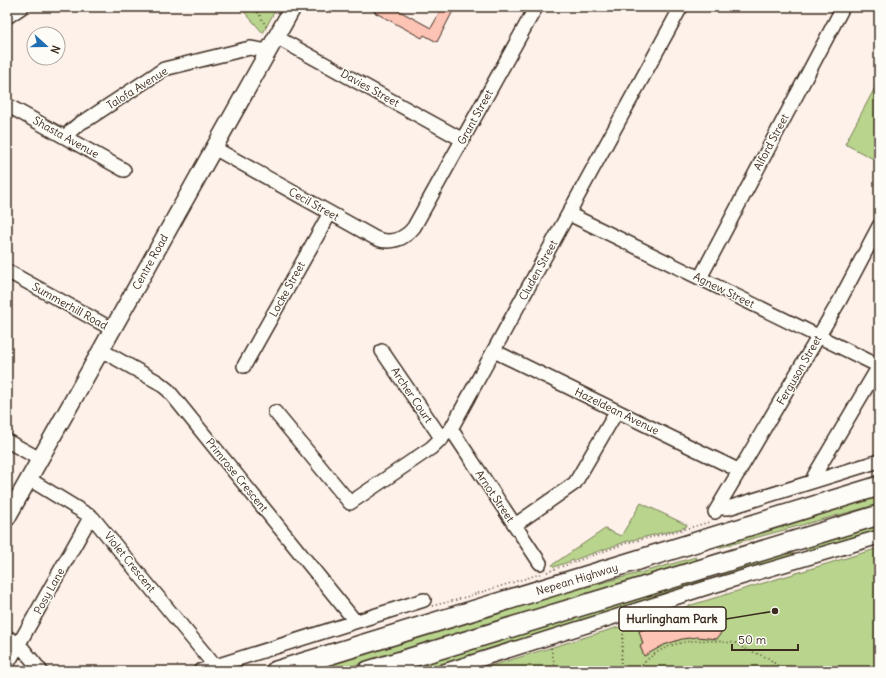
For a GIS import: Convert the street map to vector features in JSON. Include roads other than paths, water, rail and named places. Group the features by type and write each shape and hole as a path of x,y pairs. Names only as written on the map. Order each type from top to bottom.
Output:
{"highway":[{"name":"Nepean Highway","path":"276,671 713,520 879,486"},
{"path":"368,671 879,515"},
{"path":"713,520 715,565"}],"main road":[{"name":"Centre Road","path":"7,518 264,58 271,32 293,7"}],"street":[{"path":"7,17 22,7"},
{"name":"Grant Street","path":"414,227 536,7"},
{"name":"Cluden Street","path":"275,412 350,503 431,448 446,434 494,351 681,7"},
{"name":"Alford Street","path":"700,278 843,7"},
{"name":"Davies Street","path":"271,32 463,140"},
{"name":"Talofa Avenue","path":"68,138 73,127 88,119 160,71 235,53 264,58"},
{"name":"Shasta Avenue","path":"7,105 124,170"},
{"name":"Cecil Street","path":"214,148 375,238 390,241 404,237 410,233 414,227"},
{"name":"Locke Street","path":"244,366 330,213"},
{"name":"Agnew Street","path":"569,214 879,366"},
{"name":"Ferguson Street","path":"713,520 849,284 879,226"},
{"name":"Summerhill Road","path":"7,271 112,329"},
{"name":"Primrose Crescent","path":"101,350 158,382 168,390 355,621"},
{"name":"Archer Court","path":"382,351 446,434"},
{"name":"Hazeldean Avenue","path":"494,351 740,471"},
{"path":"815,480 814,476 879,366"},
{"path":"515,525 575,484 617,411"},
{"name":"Arnot Street","path":"446,434 515,525 540,563"},
{"path":"7,440 40,459"},
{"path":"713,520 728,508 879,461"},
{"name":"Violet Crescent","path":"29,479 91,516 214,666"},
{"name":"Posy Lane","path":"7,666 91,516"},
{"path":"446,671 706,588 809,559 879,537"},
{"path":"786,544 809,559"},
{"path":"706,588 715,565"},
{"path":"200,671 355,621 425,603"},
{"path":"7,637 19,644 41,671"}],"place":[{"name":"Hurlingham Park","path":"775,611"}]}
